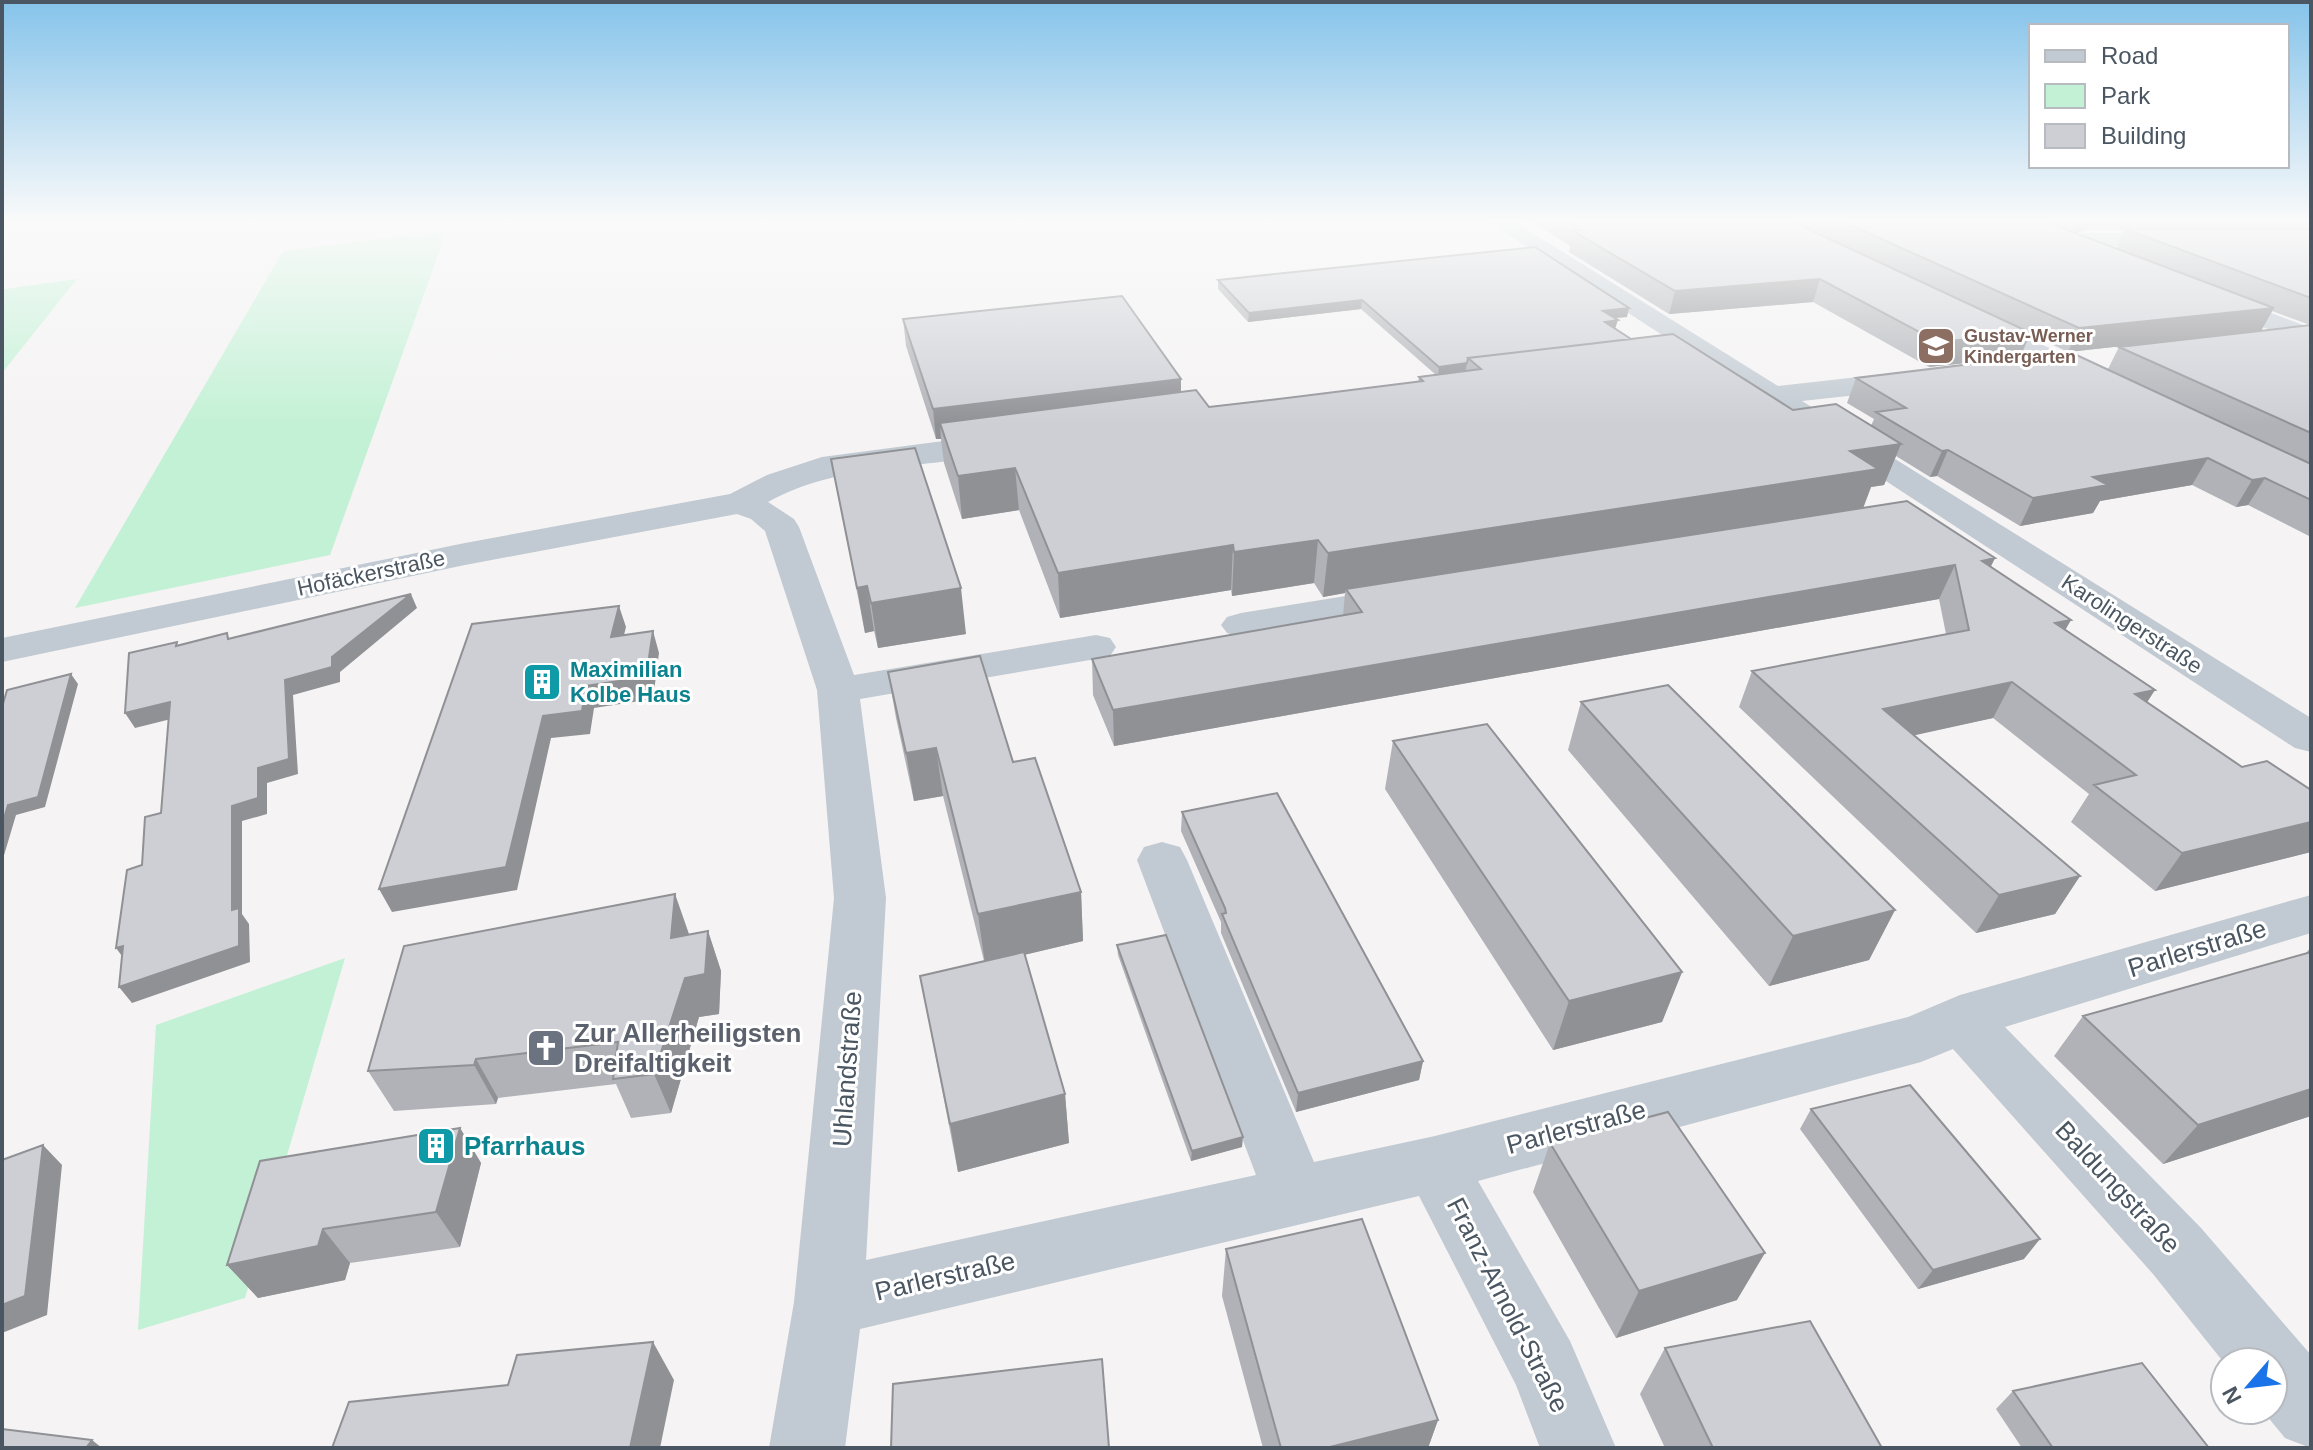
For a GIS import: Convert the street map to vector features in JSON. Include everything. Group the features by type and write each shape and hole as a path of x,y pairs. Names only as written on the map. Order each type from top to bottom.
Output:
{"street":[{"name":"Karolingerstraße","path":"1605,290 2311,738"},
{"path":"2192,291 2310,337"},
{"path":"1950,310 2117,390"},
{"path":"2247,344 2310,337"},
{"path":"1657,360 1705,354"},
{"path":"2016,369 2108,359"},
{"path":"1772,395 1940,377"},
{"path":"740,503 779,482 822,467 1036,439"},
{"name":"Hofäckerstraße","path":"2,650 465,554 740,503"},
{"name":"Uhlandstraße","path":"740,503 763,512 781,527 838,690 860,898 829,1302 807,1448"},
{"path":"1896,519 1953,510"},
{"path":"1241,625 1438,593"},
{"path":"838,690 1096,647"},
{"path":"1162,860 1296,1195"},
{"name":"Parlerstraße","path":"829,1302 1435,1164 1921,1038 1960,1018 2311,914"},
{"name":"Baldungstraße","path":"1960,1018 2177,1251 2256,1346"},
{"name":"Franz-Arnold-Straße","path":"1435,1164 1545,1366 1578,1448"},
{"name":"Baldungstraße","path":"2289,1386 2311,1412"}],"green space":[{"path":"4,290 68,290 2,373"},
{"path":"260,290 426,290 330,555 75,608"},
{"path":"345,958 245,1298 138,1330 156,1025"}],"building":[{"path":"1227,290 1601,290 1629,308 1603,311 1618,320 1605,322 1631,339 1468,358 1467,363 1439,367 1362,300 1249,313"},
{"path":"1840,290 1938,290 2031,333 1938,342"},
{"path":"1994,290 2225,290 2274,308 2079,328"},
{"path":"2289,290 2311,290 2311,298"},
{"path":"1122,296 1181,379 933,409 903,319"},
{"path":"2311,325 2311,433 2119,347"},
{"path":"1673,334 1793,410 1836,404 1901,444 1850,451 1878,469 1328,553 1318,540 1234,552 1233,545 1058,573 1015,468 958,476 940,423 1196,390 1209,407 1295,397 1423,381 1419,377 1481,369 1468,358"},
{"path":"2070,352 2311,464 2311,500 2265,478 2252,480 2208,458 2093,477 2108,485 2033,498 1948,450 1942,451 1876,412 1906,408 1856,378"},
{"path":"915,448 961,588 871,603 867,586 857,588 831,459"},
{"path":"1907,501 1995,558 1982,561 2071,620 2055,623 2155,690 2135,694 2242,767 2267,761 2311,790 2311,822 2182,853 2094,785 2136,775 2012,682 1883,709 2080,876 1999,895 1752,671 1969,630 1955,565 1113,710 1092,659 1362,612 1346,589"},
{"path":"411,594 332,657 332,667 285,680 289,759 258,768 258,798 232,806 232,910 239,908 239,946 119,987 123,946 116,948 127,870 142,865 145,817 161,813 170,702 125,713 129,653 177,642 176,646 227,633 228,639"},
{"path":"619,606 611,637 653,631 646,677 586,686 582,711 543,716 506,867 379,889 472,624"},
{"path":"980,656 1013,762 1035,758 1081,892 978,914 936,748 906,753 888,672"},
{"path":"71,674 38,797 8,805 2,825 2,707 7,690"},
{"path":"1668,685 1895,910 1793,936 1581,702"},
{"path":"1487,724 1682,972 1569,1001 1393,741"},
{"path":"1277,793 1423,1061 1298,1093 1222,914 1226,913 1225,908 1182,812"},
{"name":"Zur Allerheiligsten Dreifaltigkeit","path":"675,894 671,938 708,931 705,974 685,978 654,1074 613,1079 618,1042 476,1059 474,1065 368,1071 404,946"},
{"path":"1166,935 1243,1137 1192,1151 1117,945"},
{"path":"1024,952 1065,1094 950,1124 920,976"},
{"path":"2311,952 2311,1089 2198,1125 2083,1016"},
{"path":"1910,1085 2040,1239 1933,1270 1811,1109"},
{"path":"1668,1112 1765,1253 1639,1291 1550,1143"},
{"path":"460,1128 436,1212 323,1229 318,1246 227,1265 260,1161"},
{"path":"43,1145 25,1296 2,1305 2,1160"},
{"path":"1362,1219 1438,1420 1326,1448 1281,1448 1226,1249"},
{"path":"1810,1321 1882,1448 1713,1448 1665,1348"},
{"path":"653,1342 630,1448 332,1448 349,1402 508,1385 517,1355"},
{"path":"1102,1359 1109,1448 891,1448 893,1384"},
{"path":"2142,1363 2209,1448 2053,1448 2013,1391"},
{"path":"2,1429 92,1440 86,1448 2,1448"}],"place":[{"name":"Gustav-Werner Kindergarten","path":"1936,346"},
{"name":"Maximilian Kolbe Haus","path":"542,682"},
{"name":"Zur Allerheiligsten Dreifaltigkeit","path":"546,1048"},
{"name":"Pfarrhaus","path":"436,1146"}]}
